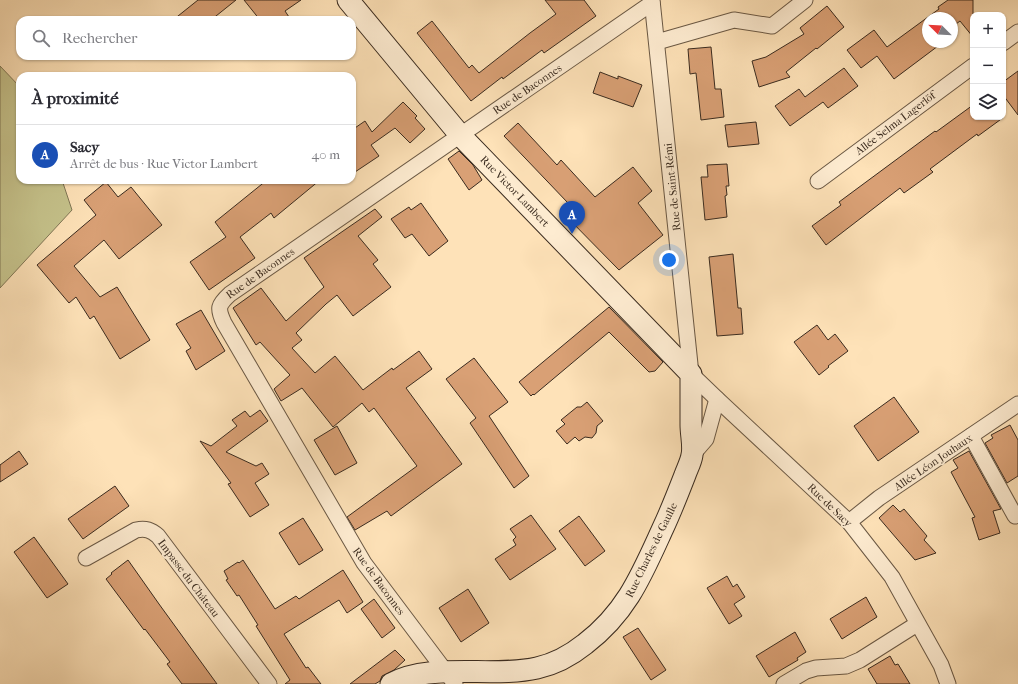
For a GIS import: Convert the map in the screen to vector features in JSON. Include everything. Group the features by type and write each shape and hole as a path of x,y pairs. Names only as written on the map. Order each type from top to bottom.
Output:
{"street":[{"name":"Rue Victor Lambert","path":"348,0 460,135 691,374"},
{"path":"657,42 734,20 772,26 805,0"},
{"name":"Rue de Baconnes","path":"450,678 364,563 224,323 219,313 219,306 230,294 652,2"},
{"name":"Rue de Saint-Rémi","path":"652,2 691,374"},
{"path":"1006,41 1018,32"},
{"name":"Allée Selma Lagerlöf","path":"818,181 970,68"},
{"name":"Rue de Sacy","path":"691,374 717,400 849,522 892,577 941,665 948,684"},
{"name":"Rue Charles de Gaulle","path":"691,374 691,426 693,454"},
{"name":"Rue Charles de Gaulle","path":"391,684 417,675 450,678 538,668 560,661 574,653 600,633 621,608 638,583 676,501 693,454 706,439 717,400"},
{"name":"Allée Léon Jouhaux","path":"849,522 879,498 1018,404"},
{"path":"971,436 1015,516"},
{"name":"Impasse du Château","path":"86,558 136,530 144,528 152,531 158,536 269,684"},
{"path":"784,684 806,671 816,668 846,666 860,660 917,624"}],"shaded area":[{"path":"0,66 16,83 16,184 63,184 72,210 0,288"}],"building":[{"path":"198,0 236,0 216,16 178,16"},
{"path":"244,0 301,0 285,11 288,16 257,16"},
{"path":"545,0 584,0 596,16 544,53 542,50 503,79 502,77 471,101 417,33 432,21 469,68 472,65 479,73 556,14"},
{"path":"948,0 973,0 973,12 970,12 970,33 960,21 958,22 958,12 935,12 939,9 938,7"},
{"path":"827,6 844,27 786,72 790,77 759,87 752,61 766,57 804,34 800,28"},
{"path":"922,21 922,48 935,48 894,79 877,56 861,68 847,50 874,30 887,47"},
{"path":"711,47 715,89 721,89 724,117 701,120 696,73 690,74 688,49"},
{"path":"844,68 858,86 828,108 823,102 790,126 775,106 799,89 805,97"},
{"path":"1018,71 1018,115 1006,99 1006,80"},
{"path":"600,72 618,79 618,76 642,85 633,107 593,93"},
{"path":"403,102 417,116 415,118 425,129 410,143 395,128 371,145 379,156 356,171 356,127 365,121 372,132"},
{"path":"970,107 970,120 1000,120 978,136 977,134 930,169 933,172 904,193 900,188 826,245 812,226 841,205 839,202 935,131 936,132"},
{"path":"756,122 759,144 728,147 725,125"},
{"path":"518,123 557,165 561,160 595,197 633,167 652,191 638,203 663,235 619,270 561,211 568,203 504,136"},
{"path":"459,151 473,165 482,180 469,190 448,159"},
{"path":"727,164 729,186 726,186 727,195 725,196 727,217 705,220 701,177 708,177 707,165"},
{"path":"104,184 108,184 118,197 131,187 162,225 119,259 104,240 74,266 100,297 117,287 150,340 120,359 94,316 90,319 76,297 69,303 37,265 96,215 84,200"},
{"path":"262,184 315,184 274,218 271,213 240,237 255,258 209,290 190,262 226,237 215,222"},
{"path":"421,203 448,241 429,256 412,234 405,238 391,219 409,207 411,210"},
{"path":"375,209 382,217 358,236 378,260 373,264 391,287 353,316 337,295 296,333 302,340 292,348 315,373 335,356 363,390 392,368 393,370 419,351 432,369 406,388 462,464 391,516 387,511 355,530 347,517 417,466 374,408 369,412 362,403 333,427 302,388 281,401 274,389 290,375 260,342 256,345 233,308 261,288 286,321 324,287 304,258"},
{"path":"733,254 738,308 741,308 743,334 717,336 709,257"},
{"path":"609,307 663,362 655,371 649,372 609,332 531,396 519,382"},
{"path":"201,310 225,351 196,370 186,351 191,348 176,324"},
{"path":"817,325 828,340 835,334 848,351 819,375 794,342"},
{"path":"474,358 508,402 489,416 529,476 514,488 470,423 476,418 446,379"},
{"path":"894,397 919,432 878,461 854,426"},
{"path":"587,402 603,421 597,426 596,433 592,438 585,437 579,441 575,437 567,444 556,431 565,424 561,420 577,407 581,407"},
{"path":"260,410 268,421 226,452 256,466 262,463 269,474 255,483 269,505 250,517 228,484 231,483 200,441 211,446 237,426 232,420 245,411 250,417"},
{"path":"1010,425 1018,440 1018,476 1007,483 985,443 993,438 991,435"},
{"path":"337,426 357,463 335,475 314,440"},
{"path":"19,451 28,464 0,482 0,465"},
{"path":"969,451 1001,509 993,511 1000,533 979,540 972,518 975,517 951,472 958,468 953,460"},
{"path":"115,486 129,506 83,539 68,519"},
{"path":"893,505 900,512 904,509 927,536 924,540 936,553 915,560 879,518"},
{"path":"531,515 556,549 510,580 495,559 516,545 513,540 516,537 510,529"},
{"path":"579,516 605,551 585,566 559,531"},
{"path":"303,518 323,550 299,565 279,533"},
{"path":"34,537 68,584 47,598 14,552"},
{"path":"128,560 217,684 182,684 167,664 170,662 106,579 112,574 111,573"},
{"path":"243,560 275,609 296,596 299,599 343,570 363,602 347,613 339,600 284,634 306,668 308,667 321,684 285,684 290,680 256,626 258,625 239,595 237,596 226,580 228,579 224,571"},
{"path":"727,576 733,587 737,584 745,597 734,604 742,616 729,624 707,588"},
{"path":"468,589 489,623 461,642 439,608"},
{"path":"866,597 877,617 842,639 830,619"},
{"path":"374,599 395,628 382,638 361,609"},
{"path":"638,628 666,670 651,680 623,637"},
{"path":"795,632 806,652 797,658 798,660 769,677 756,656"},
{"path":"395,650 405,660 394,670 382,676 380,681 375,684 350,684"},
{"path":"890,656 895,665 898,664 910,684 877,684 868,669"}],"place":[{"name":"Sacy","path":"572,234"}]}
